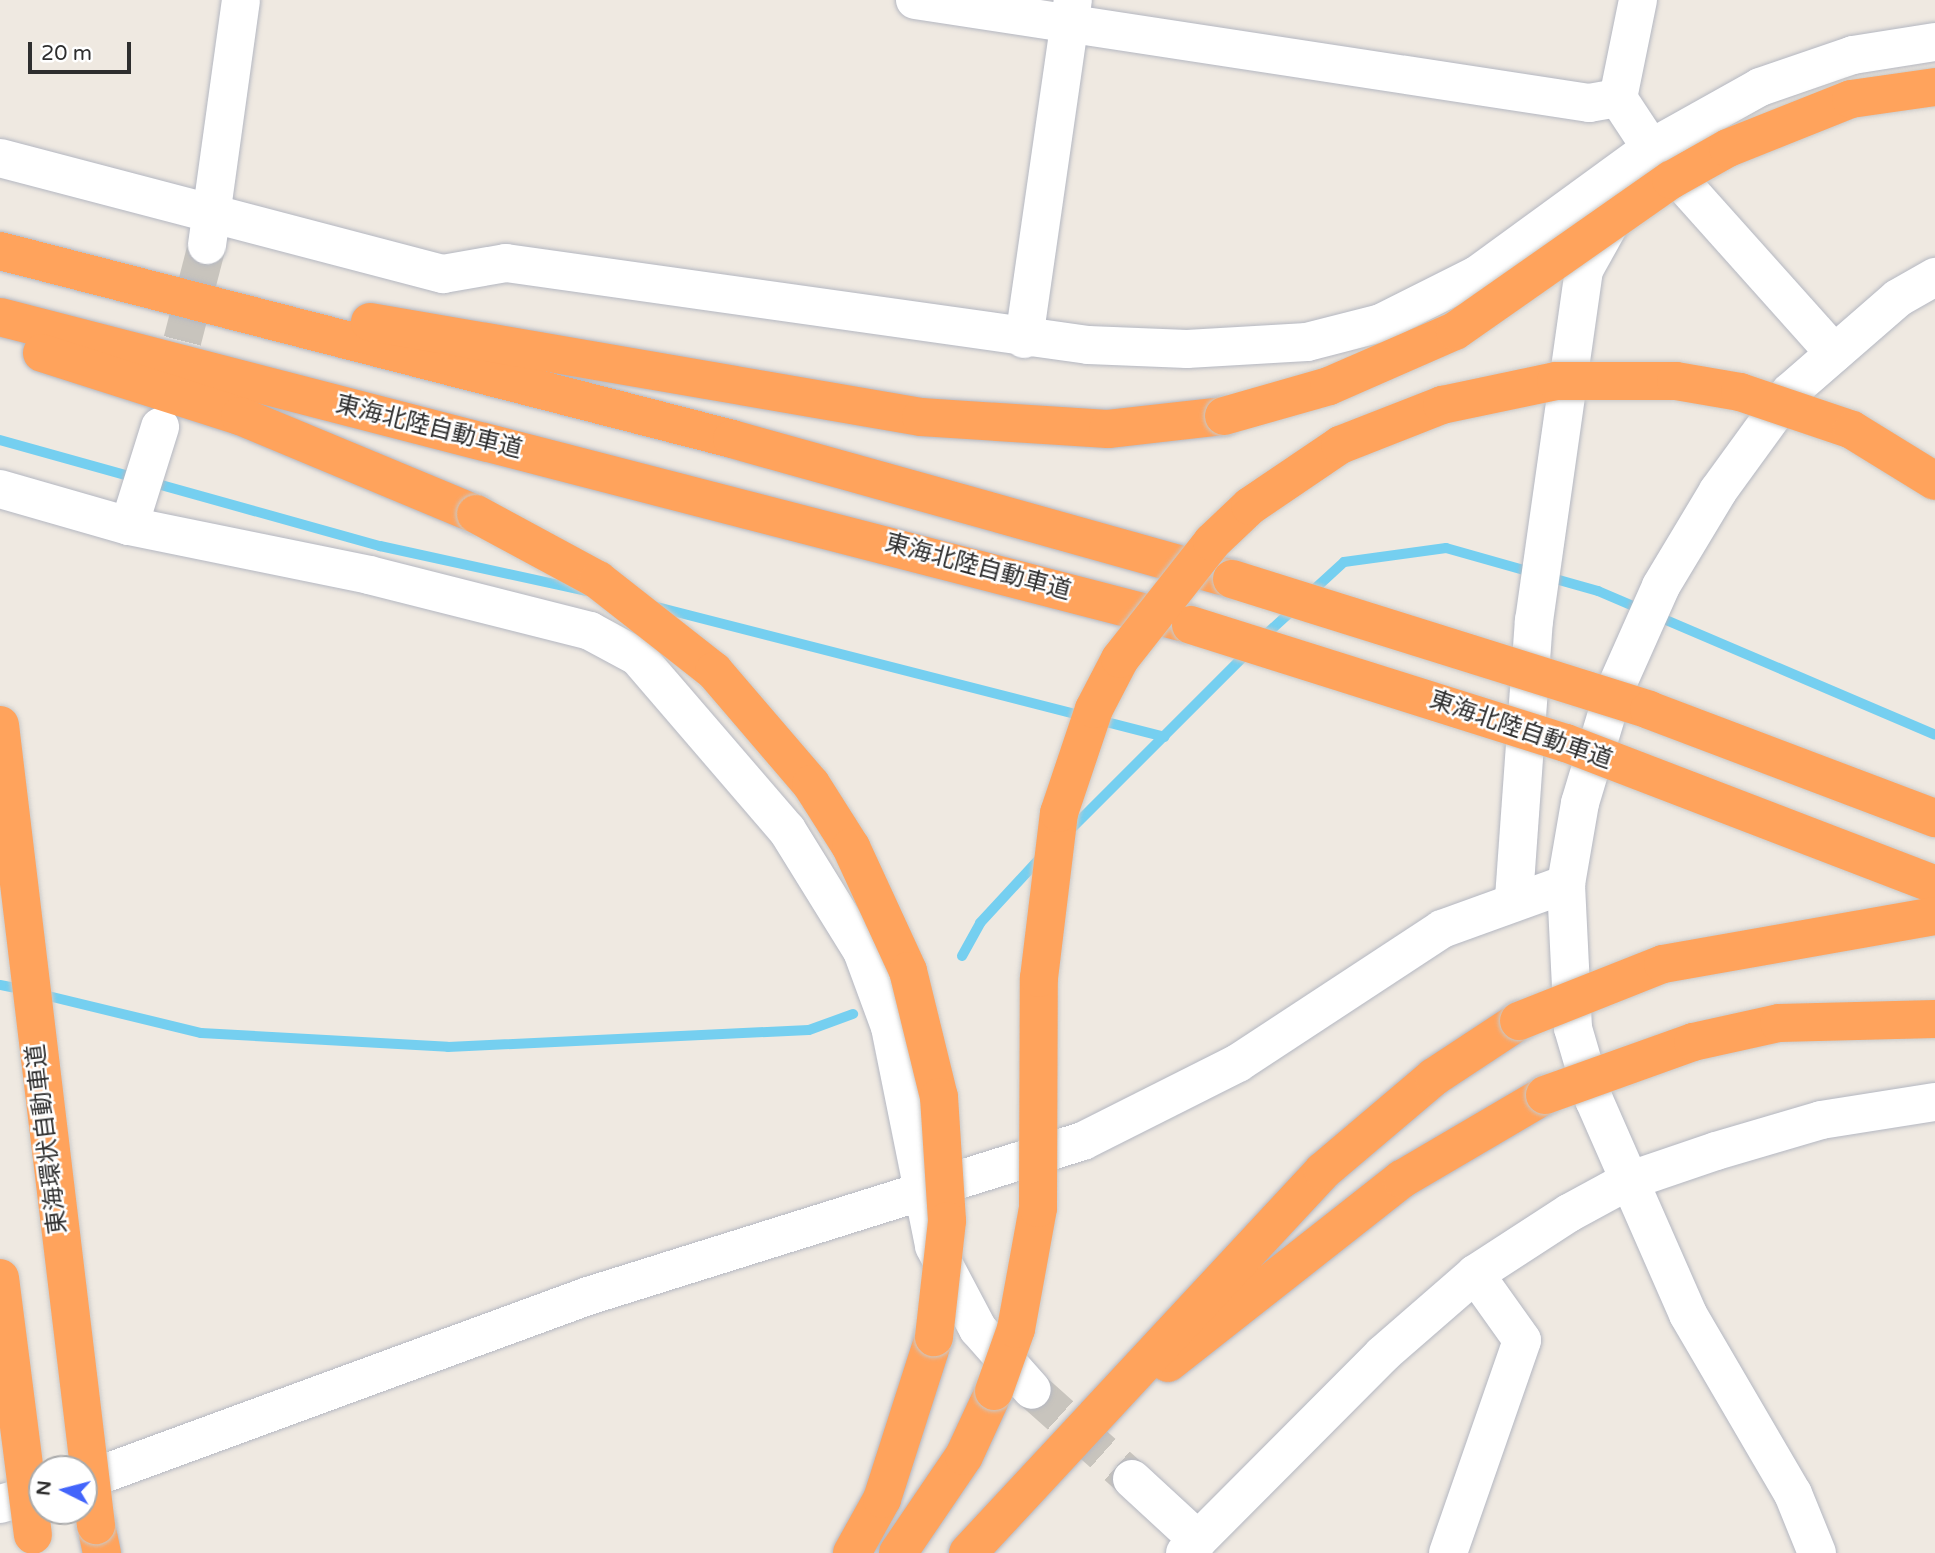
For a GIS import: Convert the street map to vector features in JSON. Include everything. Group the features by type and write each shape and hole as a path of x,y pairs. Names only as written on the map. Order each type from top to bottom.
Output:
{"highway":[{"path":"8,253 633,371 921,417 1031,429 1108,429 1224,416 1329,387 1455,331 1671,180 1753,136 1851,99 1935,86"},
{"path":"8,253 732,439 1232,579 1650,710 1935,818"},
{"name":"東海北陸自動車道","path":"0,317 1191,625 1566,743 1935,885"},
{"path":"0,341 240,416 476,514 598,580 714,671 811,784 851,847 908,971 939,1097 947,1221 934,1337 886,1486 852,1553"},
{"path":"898,1553 964,1456 994,1391 1016,1329 1038,1208 1040,978 1059,814 1094,709 1120,659 1212,542 1250,506 1340,445 1442,405 1556,381 1676,381 1740,392 1852,430 1935,481"},
{"name":"東海環状自動車道","path":"0,725 99,1544"},
{"path":"968,1553 1090,1426 1223,1273 1323,1171 1434,1077 1519,1021 1663,964 1935,916"},
{"path":"1090,1426 1331,1230 1402,1179 1545,1095 1693,1041 1779,1023 1935,1019"},
{"path":"0,1278 36,1553"}],"street":[{"path":"210,230 242,0"},
{"path":"915,0 1072,12 1589,103 1618,98"},
{"path":"1638,0 1618,98 1651,148 1834,353"},
{"path":"1024,339 1072,12"},
{"path":"0,158 210,230 443,274 506,263 1024,339 1187,349 1307,342 1381,323 1477,275 1651,148 1760,87 1853,55 1935,42"},
{"path":"1514,898 1534,621 1584,270 1651,148"},
{"path":"1817,1553 1793,1494 1688,1314 1594,1100 1573,1028 1566,884 1584,791 1613,694 1658,592 1718,491 1790,392 1898,298 1935,277"},
{"path":"133,514 155,442"},
{"path":"0,489 133,514 590,631 638,657 787,830 862,951 890,1027 919,1194 934,1247 978,1329 1032,1390"},
{"path":"98,1476 588,1296 1083,1141 1238,1063 1442,929 1514,898 1566,884"},
{"path":"1132,1479 1191,1546 1383,1354 1475,1274 1628,1181 1821,1120 1935,1102"},
{"path":"1448,1553 1522,1340 1475,1274"},
{"path":"0,1504 28,1496"}],"waterway":[{"path":"0,440 380,546 586,591"},
{"path":"1308,595 1344,562 1446,548 1598,591 1935,735"},
{"path":"653,606 1165,737"},
{"path":"1262,638 1297,606"},
{"path":"1069,831 1248,652"},
{"path":"962,956 980,923 1042,856"},
{"path":"0,985 25,990"},
{"path":"40,994 201,1033 448,1047 809,1030 853,1014"}],"tunnel":[{"path":"168,396 207,245"},
{"path":"1032,1390 1132,1479"}]}
